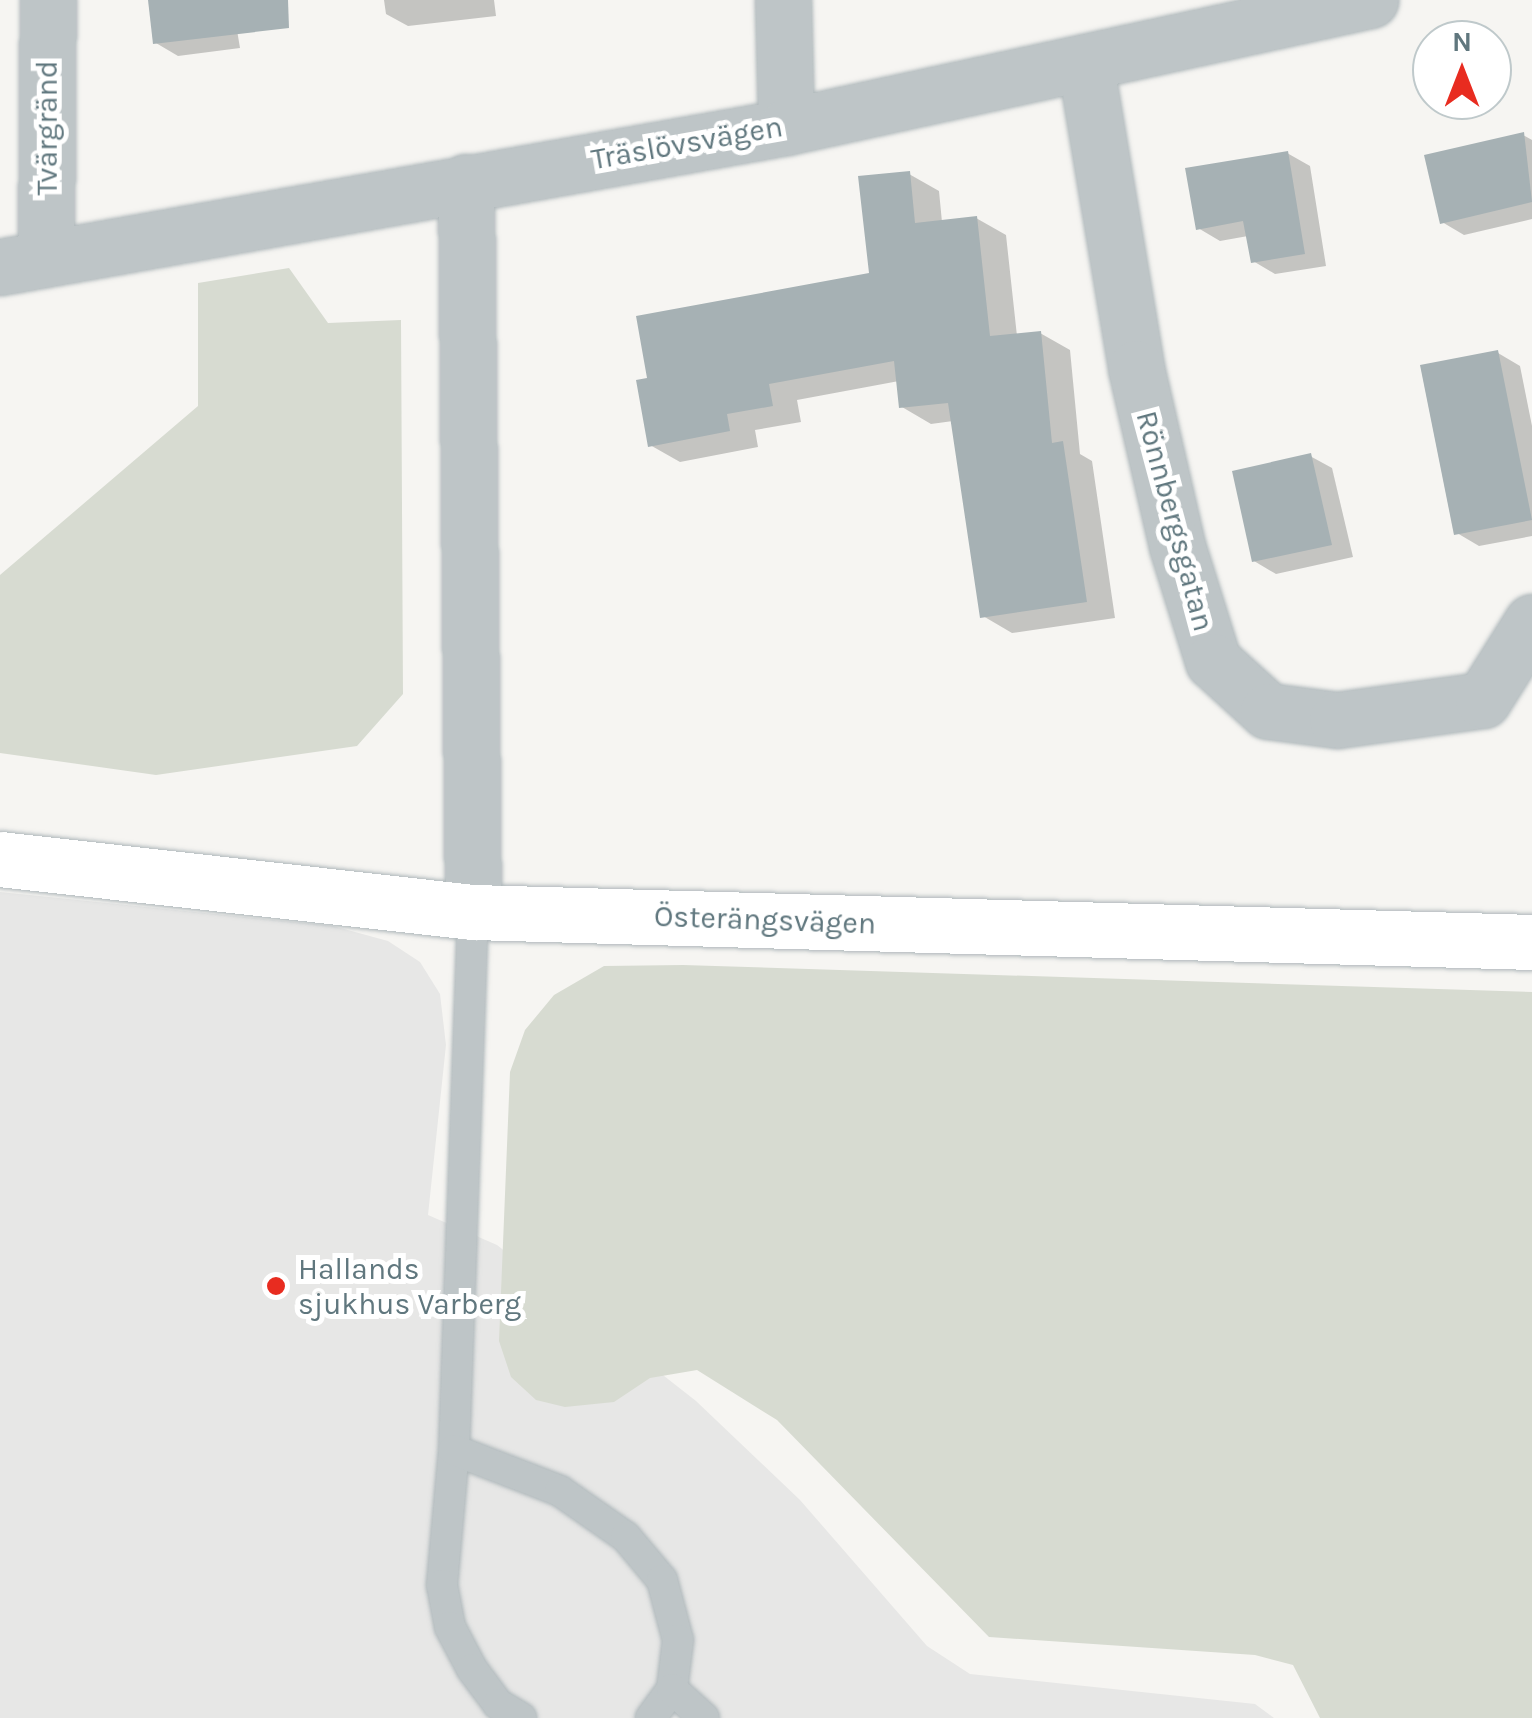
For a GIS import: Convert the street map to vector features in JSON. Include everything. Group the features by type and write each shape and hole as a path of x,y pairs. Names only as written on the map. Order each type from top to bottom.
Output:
{"street":[{"name":"Tvärgränd","path":"23,262 48,0"},
{"path":"783,0 786,126"},
{"name":"Träslövsvägen","path":"23,262 786,126 1370,0"},
{"name":"Rönnbergsgatan","path":"1084,62 1136,368 1177,546 1213,660 1268,710 1337,720 1483,700 1532,622"},
{"path":"466,182 472,894"},
{"name":"Österängsvägen","path":"0,824 472,894 1532,907"},
{"name":"Österängsvägen","path":"0,859 472,894 1532,942"}],"lane":[{"path":"472,894 454,1450 442,1585 450,1627 498,1704 521,1718"},
{"path":"454,1450 560,1491 626,1537 662,1580 678,1640 672,1690 651,1718"},
{"path":"672,1690 704,1718"}],"shaded area":[{"path":"289,268 328,323 401,320 403,694 357,746 156,775 0,753 0,575 198,406 198,283"},
{"name":"Hallands sjukhus Varberg","path":"0,892 333,926 388,941 420,962 440,994 446,1045 428,1215 497,1245 696,1401 800,1500 927,1646 970,1674 1255,1704 1274,1718 0,1718"},
{"path":"683,965 1532,992 1532,1718 1320,1718 1293,1665 1255,1655 989,1637 777,1420 697,1370 650,1378 614,1402 565,1407 536,1400 511,1377 499,1341 510,1072 525,1030 554,995 604,966"}],"building":[{"path":"148,0 288,0 289,28 153,44"},
{"path":"1524,132 1532,202 1440,224 1424,155"},
{"path":"1288,151 1305,254 1251,263 1243,221 1196,230 1185,168"},
{"path":"910,171 915,223 977,216 990,336 1041,331 1052,443 1063,441 1087,602 980,618 948,403 899,408 894,361 769,384 773,406 727,414 730,431 648,447 636,380 647,378 636,316 869,273 858,176"},
{"path":"1498,350 1532,520 1454,535 1420,365"},
{"path":"1311,453 1332,545 1252,562 1232,471"}],"place":[{"name":"Hallands sjukhus Varberg","path":"276,1286"}]}
